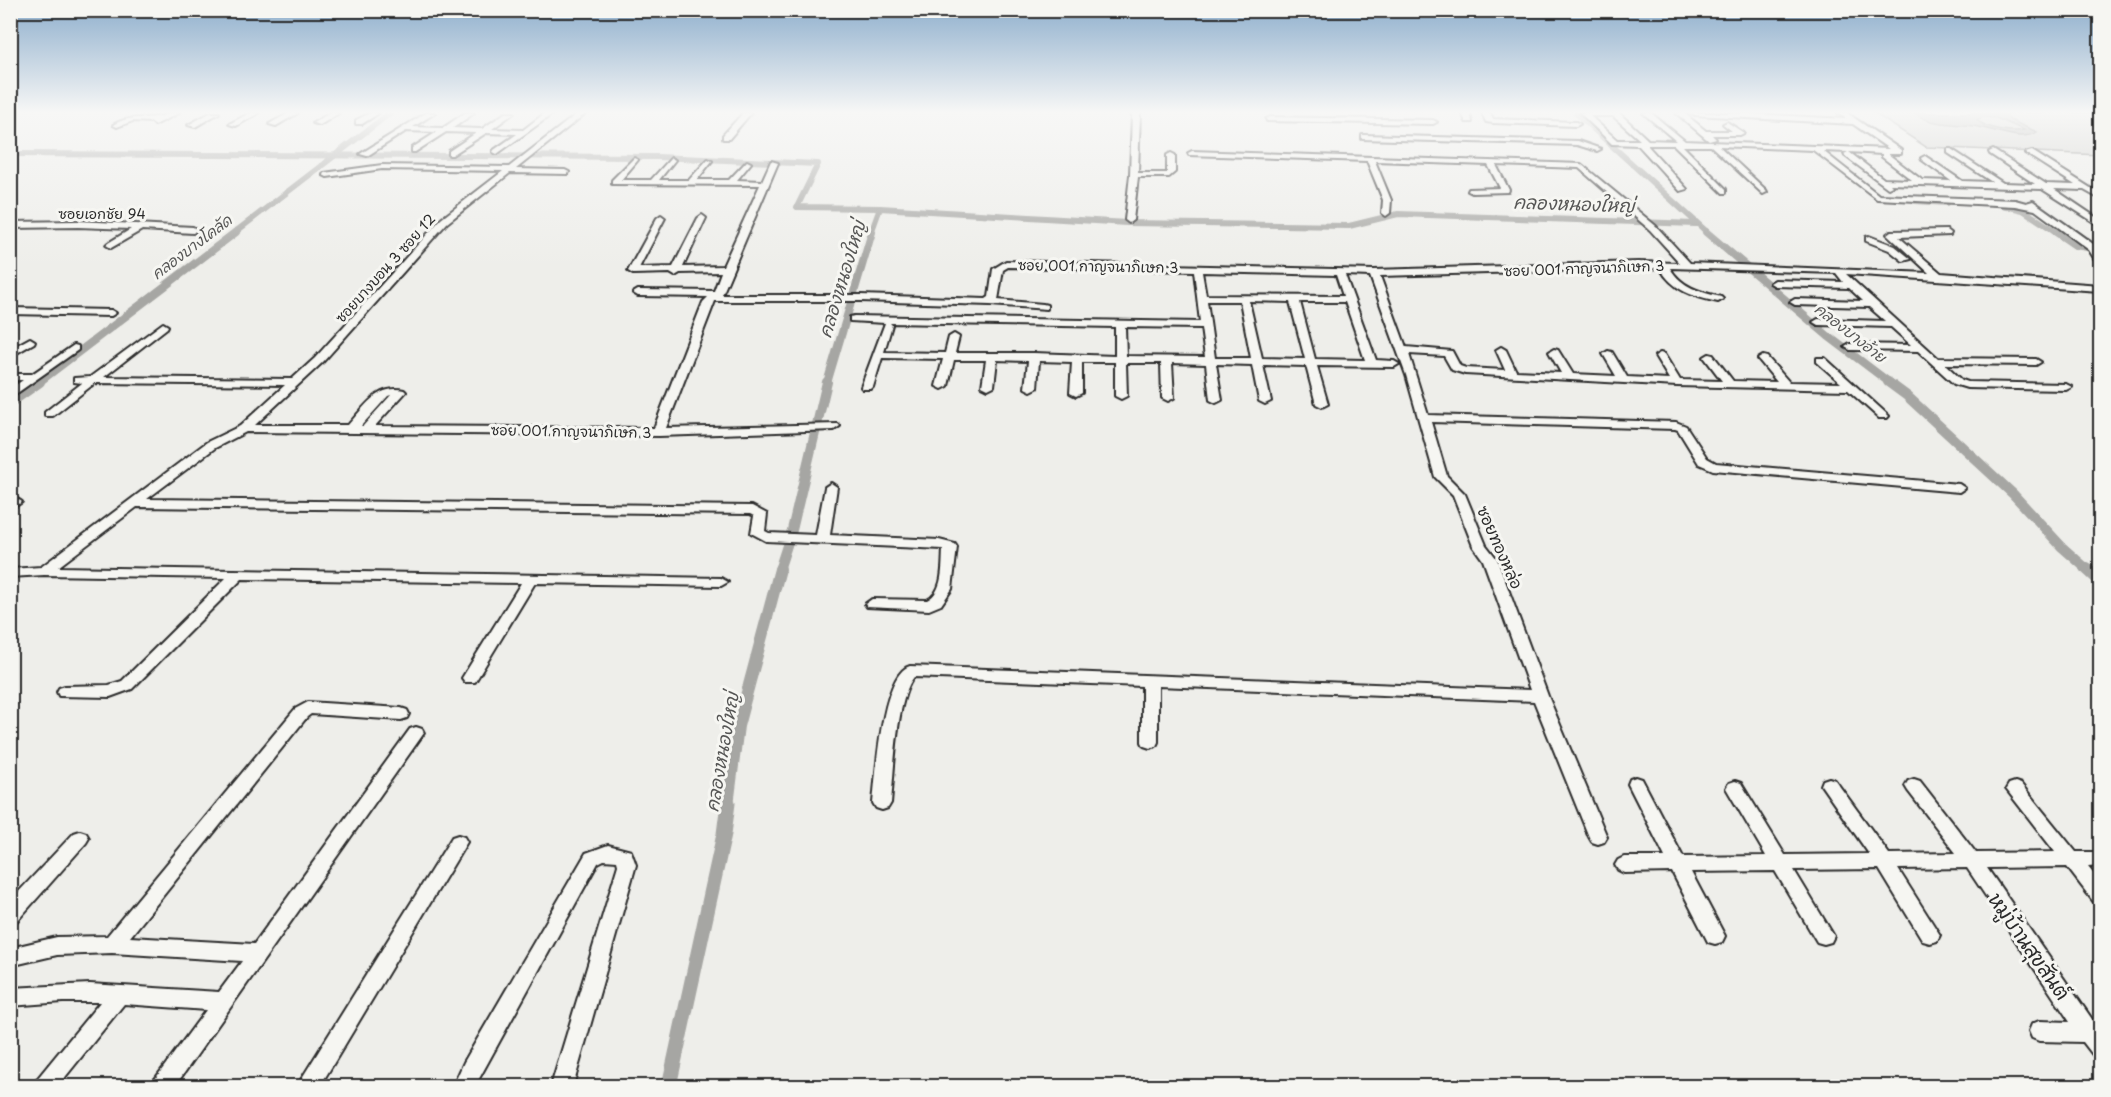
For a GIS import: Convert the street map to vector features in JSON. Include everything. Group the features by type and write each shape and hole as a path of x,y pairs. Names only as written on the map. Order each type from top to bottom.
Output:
{"street":[{"path":"469,169 474,164"},
{"name":"ซอยบางบอน 3 ซอย 12","path":"244,428 297,382 444,221 516,164"},
{"path":"630,164 615,182 764,183"},
{"path":"653,182 668,164"},
{"path":"691,183 706,164"},
{"path":"731,183 746,164"},
{"name":"ซอย 001 กาญจนาภิเษก 3","path":"44,571 211,445 244,428 659,432 708,302 718,295 726,271 773,164"},
{"path":"1129,220 1134,164"},
{"path":"1134,175 1168,175 1171,172 1171,164"},
{"path":"1376,164 1387,200 1386,213"},
{"path":"1473,191 1504,191 1491,164"},
{"path":"1549,164 1584,168 1649,224 1687,266"},
{"path":"1662,164 1683,189"},
{"path":"1699,164 1723,191"},
{"path":"1736,164 1763,192"},
{"path":"1835,164 1877,197 2015,203 2034,207"},
{"path":"1861,164 1898,194"},
{"path":"1896,164 1937,195"},
{"path":"1933,164 1978,197"},
{"path":"1970,164 2088,244 2094,249 2098,258"},
{"path":"2011,164 2100,224"},
{"path":"2048,164 2100,197"},
{"path":"327,175 382,167 565,172"},
{"path":"1882,181 2086,188"},
{"path":"661,218 633,271 726,271"},
{"path":"676,272 702,218"},
{"name":"ซอยเอกชัย 94","path":"10,225 194,230"},
{"path":"111,245 141,227"},
{"path":"1938,276 1891,234 1947,233"},
{"path":"1869,239 1898,252 1926,275"},
{"name":"ซอย 001 กาญจนาภิเษก 3","path":"991,302 994,298 998,269 1006,264 1340,273 1663,265 1738,266 1926,275 2100,288"},
{"path":"1663,265 1671,279 1683,289 1696,295 1718,299"},
{"path":"1836,271 1843,281 1874,304 1958,382 1964,385 2066,387"},
{"path":"1198,273 1216,400"},
{"path":"1340,273 1371,363"},
{"name":"ซอยทองหล่อ","path":"1374,273 1425,418 1441,477 1459,494 1480,546 1490,559 1540,696 1598,837"},
{"path":"1775,283 1850,284"},
{"path":"2088,287 2100,297"},
{"path":"638,293 991,302 1043,307"},
{"path":"1203,298 1348,299"},
{"path":"1244,299 1265,401"},
{"path":"1294,299 1322,404"},
{"path":"1795,302 1874,304"},
{"path":"10,310 111,313"},
{"path":"854,319 1205,325"},
{"path":"1120,322 1121,396"},
{"path":"1818,322 1895,324"},
{"path":"49,414 163,326"},
{"path":"867,387 887,326"},
{"path":"942,386 954,337"},
{"path":"10,354 30,341"},
{"path":"1850,347 1922,348"},
{"path":"10,396 74,348"},
{"path":"1402,350 1448,353 1459,370 1677,382 1851,387"},
{"path":"1501,350 1512,373"},
{"path":"1554,352 1569,377"},
{"path":"1608,354 1623,379"},
{"path":"879,355 1166,358 1394,364"},
{"path":"988,386 992,356"},
{"path":"1031,388 1034,356"},
{"path":"1660,356 1677,382"},
{"path":"1076,393 1077,357"},
{"path":"1709,357 1730,384"},
{"path":"1166,358 1168,398"},
{"path":"1763,359 1786,386"},
{"path":"1821,360 1883,416"},
{"path":"1937,361 2037,362"},
{"path":"10,377 36,377"},
{"path":"78,380 297,382"},
{"path":"351,429 384,394 390,391 400,392 366,429"},
{"path":"1425,418 1672,425 1682,428 1703,460 1713,466 1959,488"},
{"path":"659,432 829,426"},
{"path":"822,541 831,487"},
{"path":"134,504 752,510 761,514 759,535 781,539 939,544 950,547 944,593 938,602 929,605 872,604"},
{"path":"10,573 44,571 721,582"},
{"path":"65,692 110,692 127,685 239,574"},
{"path":"470,678 531,579"},
{"path":"882,803 892,718 899,683 904,674 910,671 1540,696"},
{"path":"1150,680 1150,742"},
{"path":"112,944 301,713 308,708 317,707 401,714"},
{"path":"163,1086 416,733"},
{"path":"1636,784 1715,936"},
{"path":"1829,785 1884,861 1930,935"},
{"name":"หมู่บ้านสุขสันต์","path":"1914,786 1971,860 2097,1037"},
{"path":"1735,788 1824,936"},
{"path":"2015,789 2100,896"},
{"path":"10,915 80,838"},
{"path":"308,1086 458,842"},
{"path":"464,1086 471,1069 592,858 600,853 621,853 627,859 627,865 562,1086"},
{"path":"1624,865 2100,858"},
{"path":"10,957 57,946 112,944 260,953"},
{"path":"10,998 44,993 225,1002"},
{"path":"45,1086 119,995"},
{"name":"หมู่บ้านสุขสันต์","path":"2039,1031 2097,1037"}],"waterway":[{"name":"คลองบางโคลัด","path":"234,233 323,164"},
{"path":"818,164 797,207 880,208"},
{"name":"คลองบางอ้าย","path":"1632,164 1708,233"},
{"path":"1915,201 1947,203"},
{"path":"2002,205 2023,210 2058,233"},
{"name":"คลองหนองใหญ่","path":"871,233 880,208"},
{"name":"คลองหนองใหญ่","path":"880,208 1127,223 1349,226 1398,214 1696,224"},
{"name":"คลองบางโคลัด","path":"38,383 236,232"},
{"name":"คลองหนองใหญ่","path":"827,383 872,232"},
{"name":"คลองบางอ้าย","path":"1706,232 1828,336 1890,383"},
{"path":"2056,232 2075,245 2100,249"},
{"name":"คลองบางโคลัด","path":"10,403 40,382"},
{"name":"คลองหนองใหญ่","path":"779,570 792,530 827,382"},
{"name":"คลองบางอ้าย","path":"1888,382 1907,396 2013,494 2062,547 2088,570"},
{"name":"คลองหนองใหญ่","path":"728,805 738,726 780,569"},
{"name":"คลองบางอ้าย","path":"2087,569 2100,581"},
{"name":"คลองหนองใหญ่","path":"669,1086 724,834 728,803"}]}
